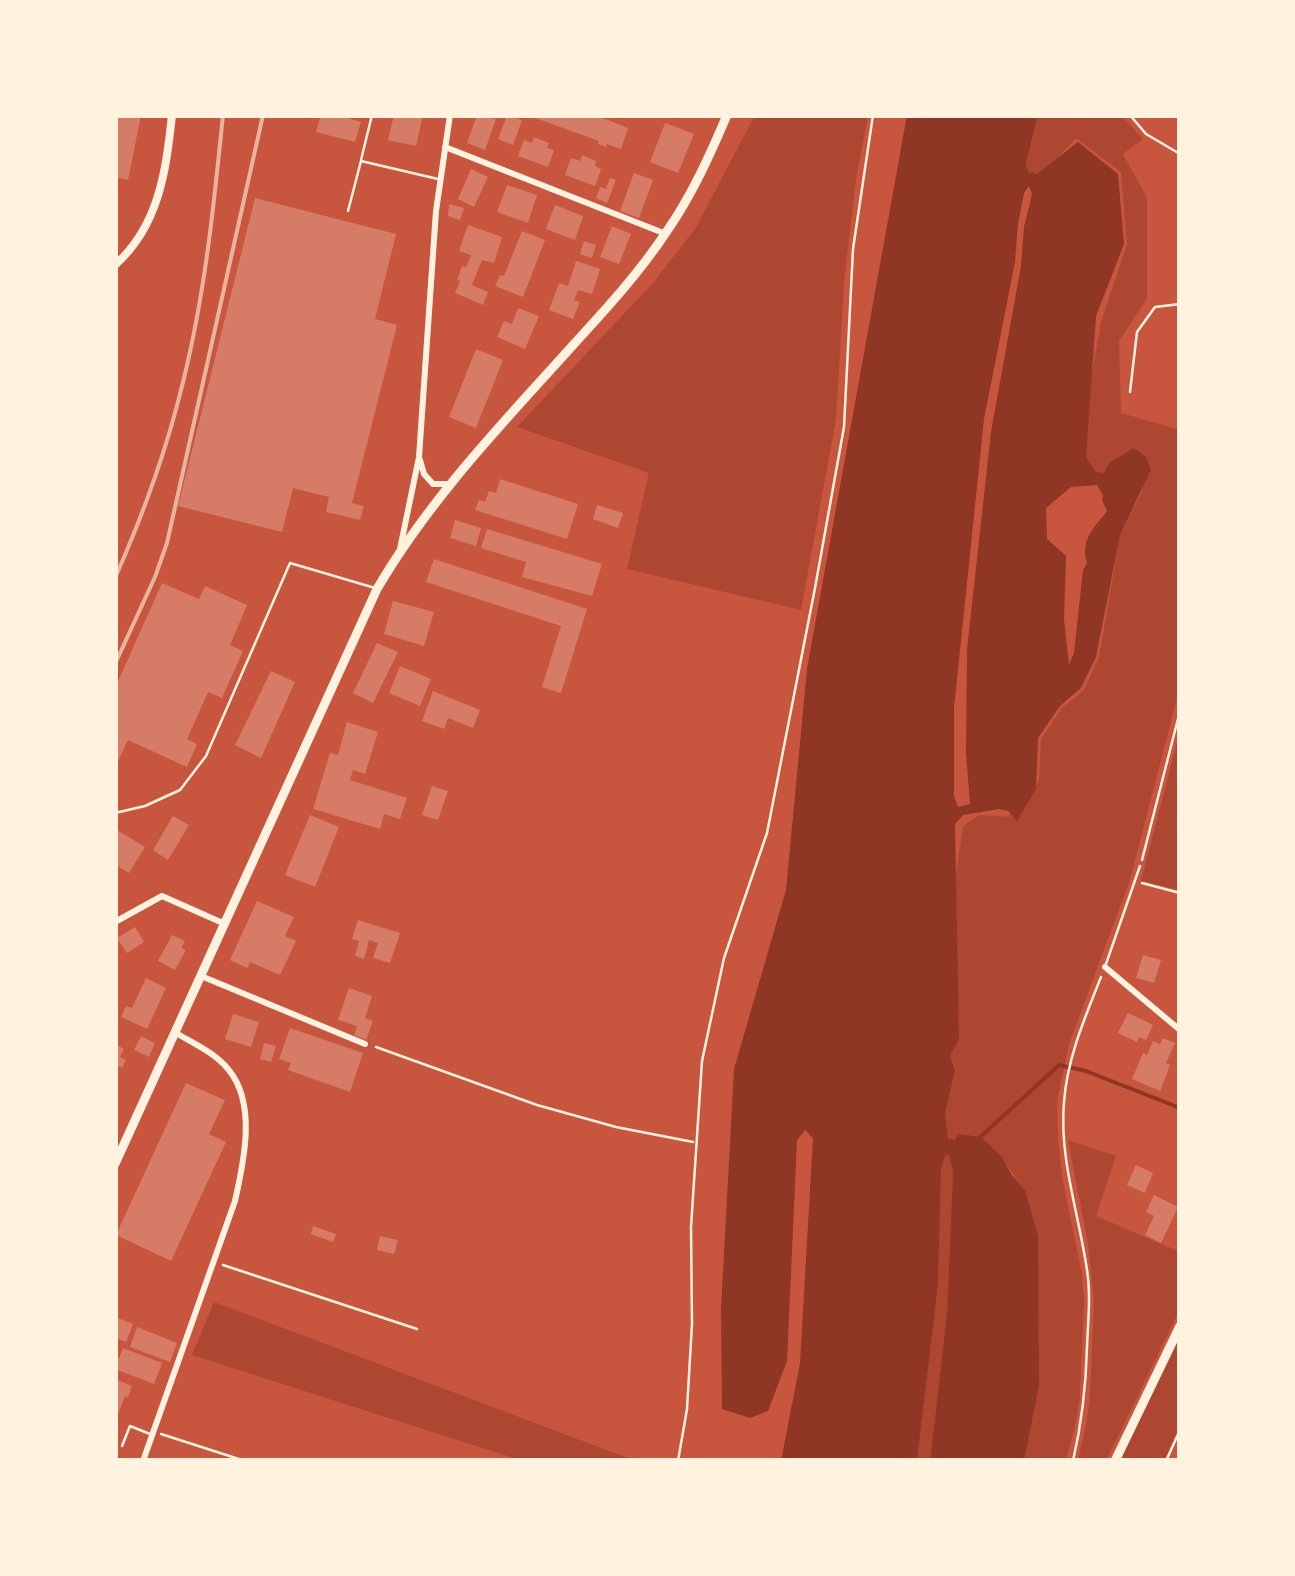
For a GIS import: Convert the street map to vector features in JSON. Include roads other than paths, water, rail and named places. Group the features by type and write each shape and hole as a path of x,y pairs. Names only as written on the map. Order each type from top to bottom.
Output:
{"main road":[{"path":"115,1164 377,589 400,550 449,484 629,282 666,234 710,157 727,115"},
{"path":"1115,1461 1180,1326"}],"street":[{"path":"115,265 128,254 152,217 164,175 172,115"},
{"path":"400,550 419,457 440,179 450,115"},
{"path":"445,147 666,234"},
{"path":"419,457 424,474 433,484 449,484"},
{"path":"115,922 162,896 225,924"},
{"path":"1105,967 1180,1030"},
{"path":"201,976 365,1044"},
{"path":"143,1461 235,1201 246,1122 244,1103 229,1070 176,1032"}],"lane":[{"path":"348,211 372,115"},
{"path":"1130,115 1146,134 1180,154"},
{"path":"361,161 440,179"},
{"path":"1130,392 1137,332 1155,307 1180,304"},
{"path":"115,813 145,806 180,790 206,756 290,563 377,589"},
{"path":"1105,967 1140,866"},
{"path":"122,1446 130,1426 154,1433"}],"waterway":[{"path":"977,1140 1059,1065 1086,1071 1180,1108"}],"railway":[{"path":"115,578 154,482 191,349 223,115"},
{"path":"115,664 167,543 263,115"}]}
